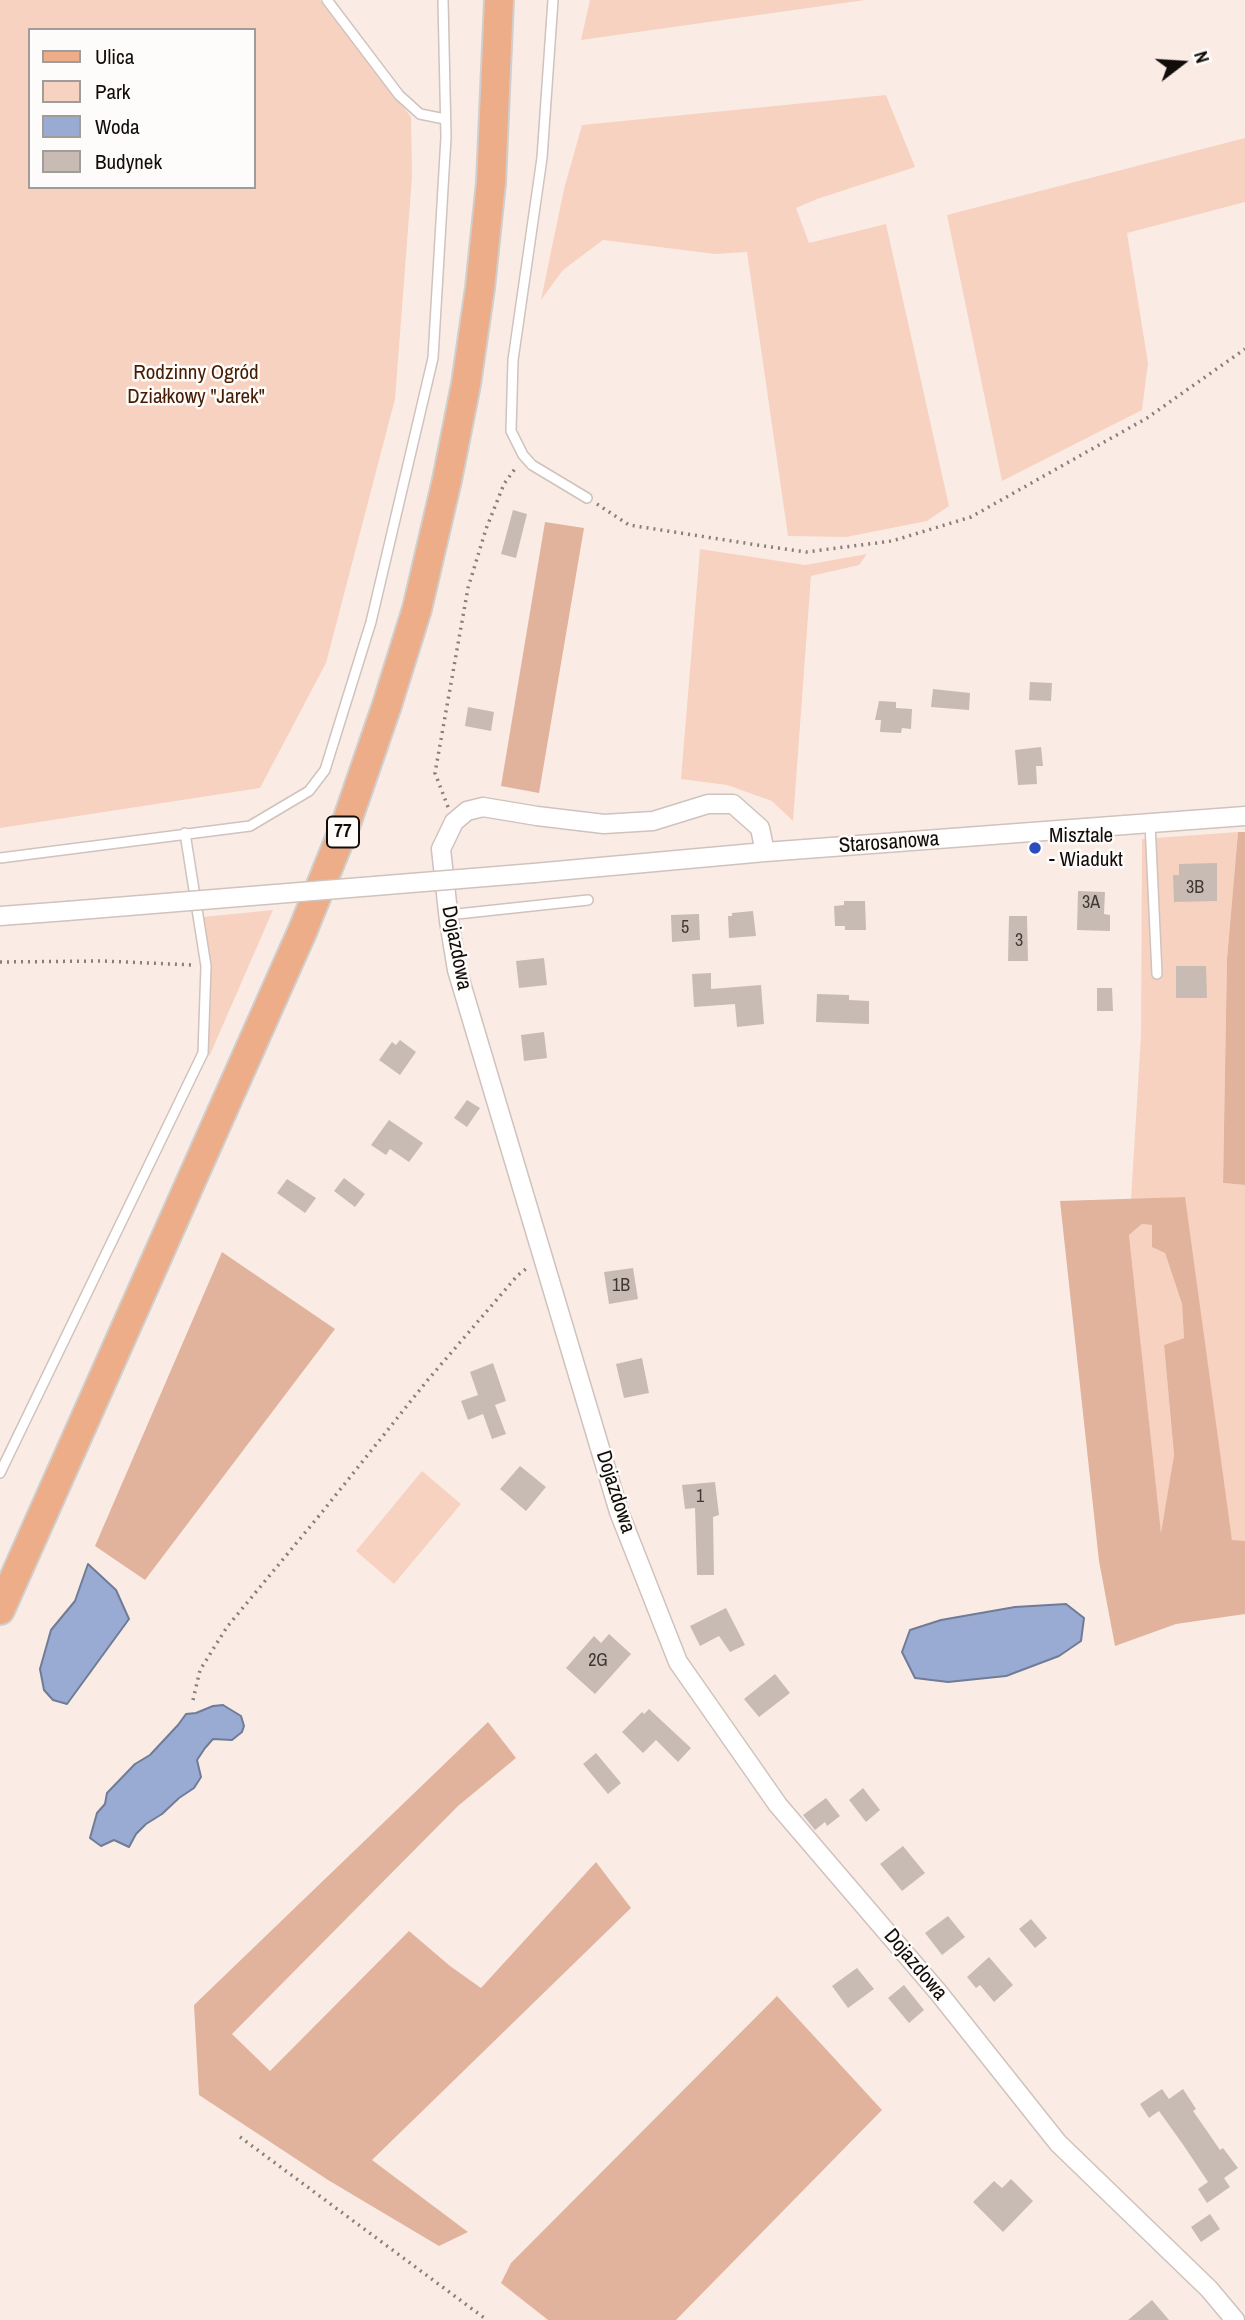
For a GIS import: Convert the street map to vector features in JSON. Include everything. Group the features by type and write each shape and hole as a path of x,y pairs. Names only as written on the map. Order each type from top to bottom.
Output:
{"main road":[{"name":"77","path":"0,1610 302,932 347,821 387,705 420,596 466,384 491,183 499,0"}],"street":[{"path":"454,822 467,811 483,807 604,824 653,821 708,804 733,804 760,828 765,852"},
{"name":"Starosanowa","path":"0,916 765,852 1245,816"},
{"name":"Dojazdowa","path":"454,822 441,849 457,970 619,1511 678,1662 778,1805 938,1992 1058,2143 1209,2289 1236,2320"}],"lane":[{"path":"327,0 400,95 420,114 445,119"},
{"path":"0,858 185,832 250,826 309,791 325,770 371,622 433,358 445,119 443,0"},
{"path":"553,0 542,158 513,360 511,431 523,455 532,465 587,498"},
{"path":"1150,823 1157,974"},
{"path":"0,1473 203,1053 206,966 185,832"},
{"path":"448,915 588,900"}],"path":[{"path":"587,498 629,525 764,547 806,551 892,541 971,517 1147,418 1245,349"},
{"path":"454,822 435,773 468,588 486,529 504,484 523,455"},
{"path":"0,962 103,961 206,966"},
{"path":"193,1700 200,1670 226,1627 426,1382 517,1276 543,1256"},
{"path":"240,2137 487,2320"}],"green space":[{"name":"Rodzinny Ogród Działkowy \"Jarek\"","path":"0,0 320,0 411,117 412,177 395,399 326,663 260,788 0,828"},
{"path":"590,0 865,0 581,40"},
{"path":"886,95 915,167 796,208 809,243 886,224 949,506 927,521 846,537 788,536 747,252 715,254 603,240 563,270 541,300 564,189 582,125"},
{"path":"1245,138 1245,202 1127,233 1148,363 1142,410 1002,481 947,215"},
{"path":"700,549 805,565 867,554 859,565 811,576 793,821 772,801 727,785 681,779"},
{"path":"1238,832 1227,959 1223,1183 1245,1185 1245,1541 1232,1541 1184,1197 1131,1200 1141,1035 1142,839"},
{"path":"273,910 209,1057 211,968 203,917"},
{"path":"1142,1224 1152,1225 1165,1253 1182,1304 1184,1338 1164,1345 1174,1455 1161,1536 1129,1235"},
{"path":"422,1471 461,1504 394,1584 356,1551"}],"shaded area":[{"path":"545,522 584,528 539,793 501,786"},
{"path":"1238,832 1245,832 1245,1185 1223,1183 1227,959"},
{"path":"1185,1197 1232,1540 1245,1541 1245,1614 1176,1624 1115,1646 1099,1561 1060,1201","holes":["1142,1224 1152,1225 1152,1247 1165,1253 1182,1304 1184,1338 1164,1345 1174,1455 1161,1533 1129,1235"]},
{"path":"222,1252 335,1329 145,1580 95,1546"},
{"path":"488,1722 516,1758 458,1806 232,2034 270,2071 409,1931 481,1988 596,1862 631,1908 372,2160 468,2232 439,2246 328,2180 199,2095 194,2005"},
{"path":"777,1996 882,2110 676,2320 548,2320 501,2283 511,2263"}],"water":[{"path":"88,1564 116,1590 129,1619 67,1704 53,1700 44,1690 40,1669 51,1630 75,1601"},
{"path":"1066,1604 1084,1618 1081,1641 1059,1656 1006,1676 948,1682 915,1678 902,1652 910,1630 941,1620 1015,1607"},
{"path":"223,1705 241,1716 244,1726 242,1732 232,1740 213,1739 205,1748 197,1760 201,1777 194,1788 146,1824 129,1847 114,1840 101,1846 90,1838 97,1813 105,1804 107,1793 135,1764 150,1755 186,1714"}],"building":[{"path":"513,510 527,514 516,558 501,554"},
{"path":"1030,682 1052,683 1051,701 1029,700"},
{"path":"933,689 970,693 969,710 931,707"},
{"path":"879,701 896,702 896,708 912,709 911,729 902,728 901,733 880,732 881,720 875,720"},
{"path":"468,707 494,712 491,731 465,726"},
{"path":"1041,747 1043,766 1036,766 1037,784 1018,785 1015,750"},
{"path":"1217,863 1217,901 1174,902 1173,875 1179,875 1179,864"},
{"path":"1078,891 1105,892 1104,914 1110,915 1110,931 1077,930"},
{"path":"844,901 865,901 866,930 845,930 845,926 835,926 834,906 844,905"},
{"path":"753,911 756,936 729,938 728,916 732,916 732,913"},
{"path":"699,914 700,940 672,942 671,915"},
{"path":"1009,916 1027,916 1028,961 1008,961"},
{"path":"544,958 547,985 519,988 516,961"},
{"path":"1176,966 1206,966 1207,998 1176,998"},
{"path":"711,973 711,989 761,985 764,1024 737,1027 735,1004 694,1007 692,974"},
{"path":"1097,988 1112,988 1113,1011 1097,1011"},
{"path":"817,994 849,995 849,1000 869,1001 869,1024 816,1022"},
{"path":"544,1032 547,1058 524,1061 521,1035"},
{"path":"400,1040 416,1052 400,1075 379,1060 392,1042 396,1045"},
{"path":"467,1100 480,1108 467,1127 454,1118"},
{"path":"389,1120 423,1143 409,1162 390,1149 386,1155 371,1145"},
{"path":"344,1178 365,1194 355,1207 334,1191"},
{"path":"287,1179 316,1198 305,1213 277,1193"},
{"path":"633,1268 638,1299 609,1304 604,1272"},
{"path":"642,1358 649,1393 624,1398 616,1364"},
{"path":"493,1363 506,1401 495,1405 506,1434 492,1439 483,1414 468,1420 461,1401 478,1395 470,1372"},
{"path":"520,1466 546,1487 526,1511 500,1489"},
{"path":"715,1482 719,1515 713,1517 714,1575 697,1575 695,1508 685,1509 682,1485"},
{"path":"726,1608 745,1645 730,1652 719,1636 700,1646 690,1626"},
{"path":"609,1634 631,1654 595,1694 566,1668 594,1636 601,1643"},
{"path":"775,1674 790,1693 759,1717 744,1699"},
{"path":"649,1709 691,1748 678,1762 656,1740 643,1753 622,1732 642,1712 644,1714"},
{"path":"596,1753 621,1783 608,1794 583,1764"},
{"path":"863,1788 880,1810 866,1822 849,1800"},
{"path":"826,1798 840,1816 827,1826 825,1822 815,1830 803,1815"},
{"path":"903,1846 925,1873 902,1891 880,1864"},
{"path":"948,1916 965,1937 942,1955 925,1933"},
{"path":"1031,1919 1047,1938 1035,1948 1019,1929"},
{"path":"989,1957 1013,1985 994,2002 980,1985 976,1988 967,1977"},
{"path":"857,1968 874,1989 848,2008 832,1986"},
{"path":"904,1985 924,2010 909,2023 888,1998"},
{"path":"1162,2089 1169,2099 1183,2089 1196,2109 1193,2111 1220,2150 1223,2148 1238,2168 1224,2178 1230,2187 1207,2203 1198,2189 1208,2182 1184,2146 1159,2111 1149,2118 1140,2104"},
{"path":"1011,2179 1033,2201 1003,2232 973,2202 994,2181 1002,2188"},
{"path":"1210,2214 1220,2229 1201,2242 1191,2227"},
{"path":"1152,2300 1169,2320 1128,2320"}],"place":[{"name":"Misztale - Wiadukt","path":"1035,848"}]}
